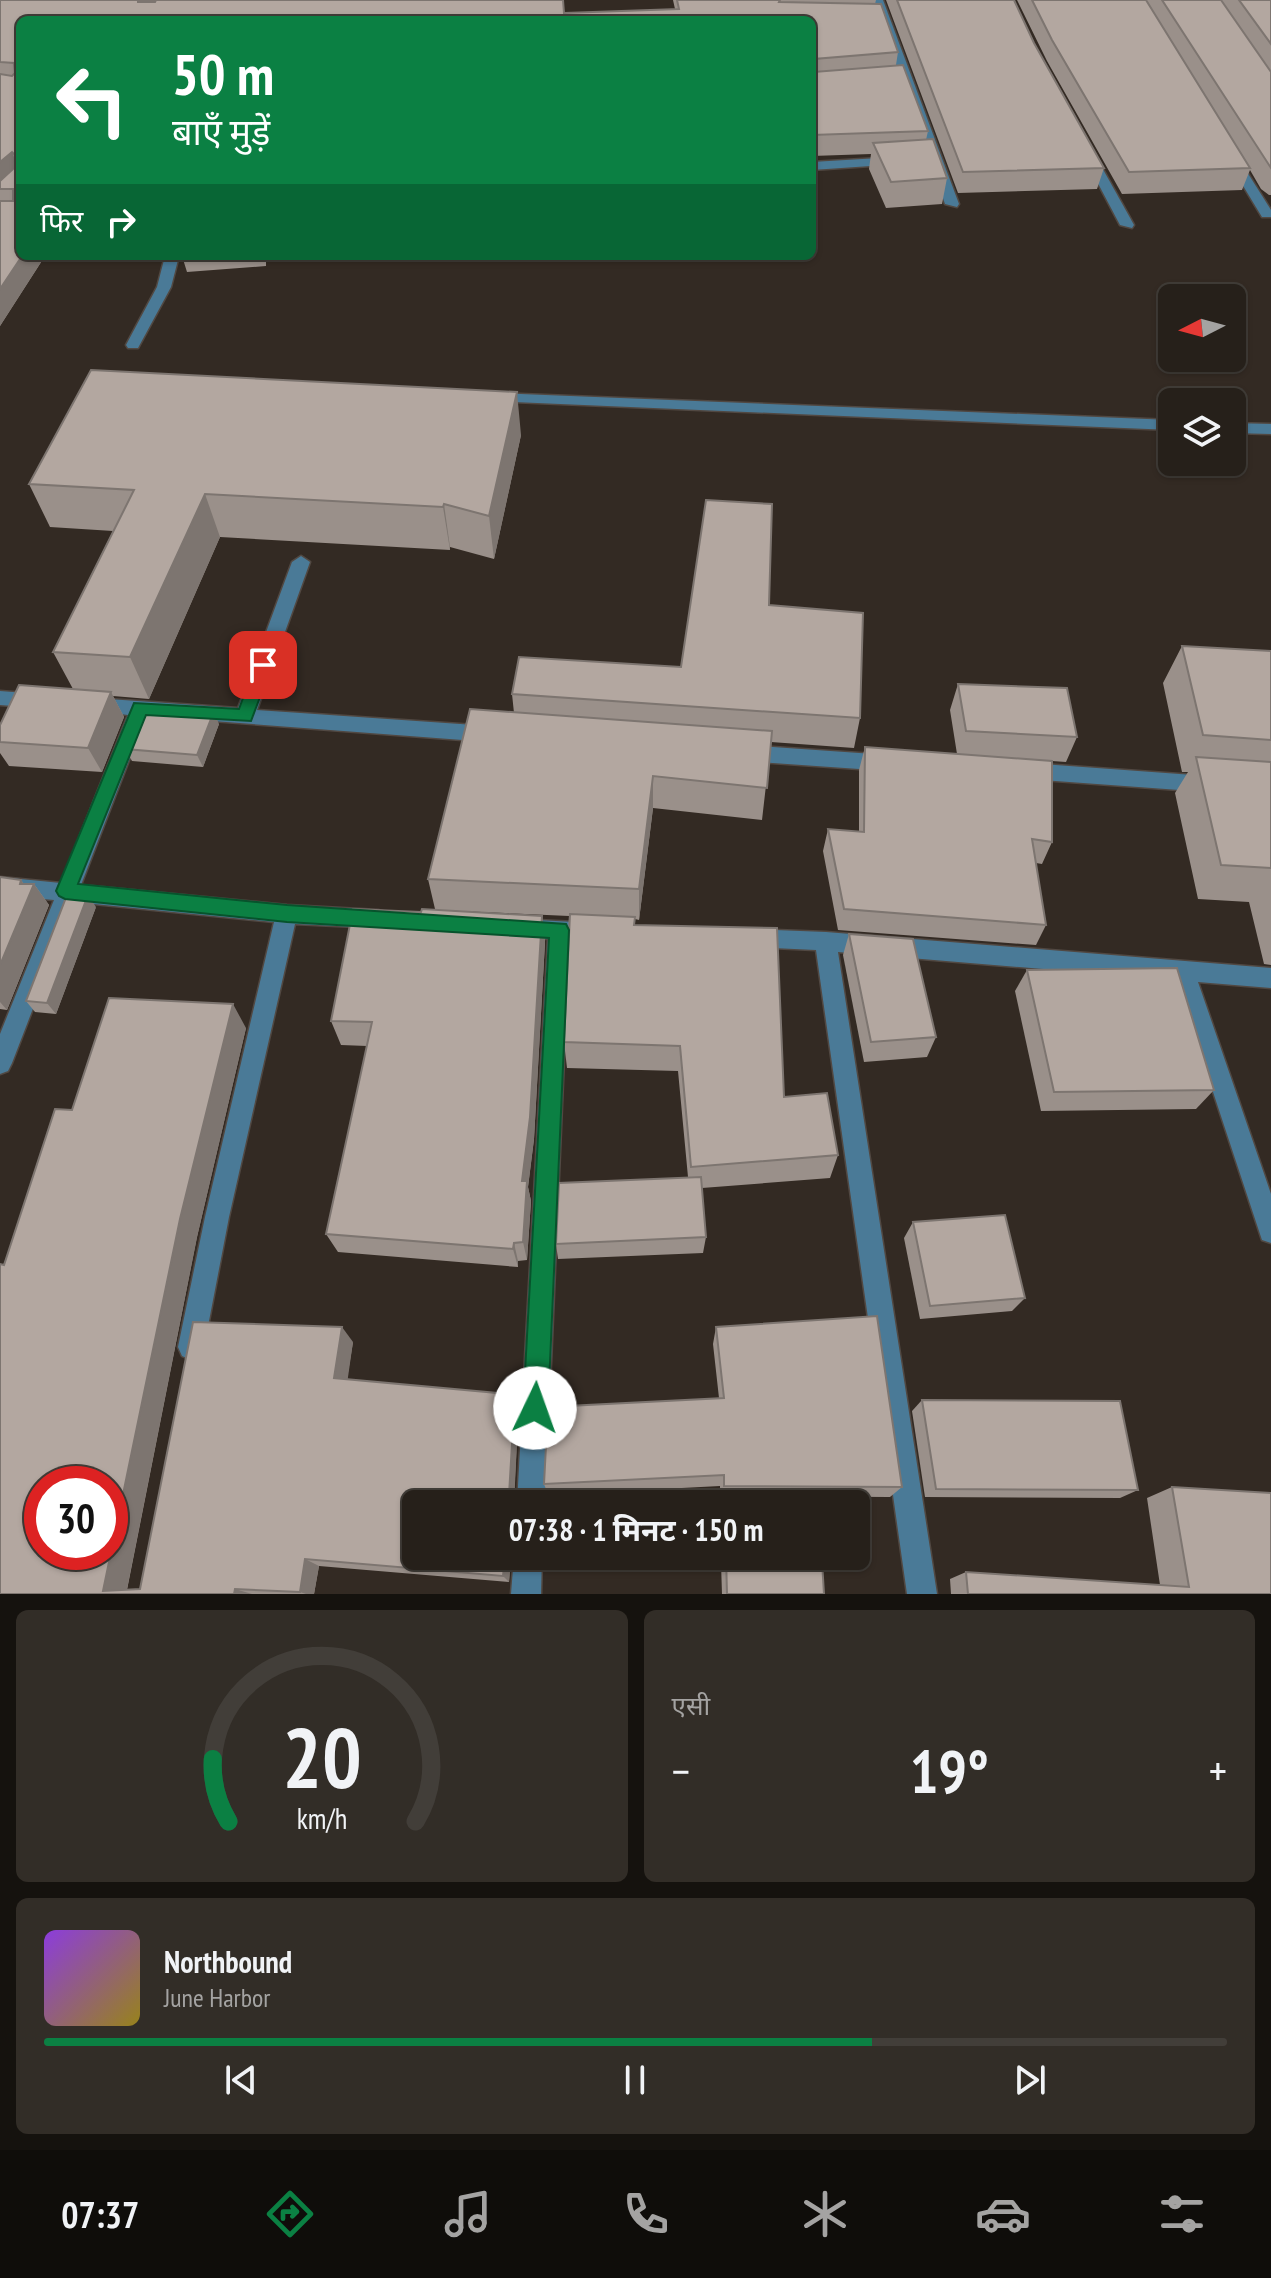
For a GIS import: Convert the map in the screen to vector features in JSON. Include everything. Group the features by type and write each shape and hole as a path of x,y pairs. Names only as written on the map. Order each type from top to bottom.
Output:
{"street":[{"path":"878,0 952,204"},
{"path":"871,19 885,18"},
{"path":"891,79 906,78"},
{"path":"1082,144 1127,225"},
{"path":"1226,147 1267,214"},
{"path":"920,159 936,158"},
{"path":"816,166 905,160"},
{"path":"133,345 164,287 171,260"},
{"path":"469,398 1158,424"},
{"path":"1246,428 1271,429"},
{"path":"245,716 301,562"},
{"path":"0,698 513,736"},
{"path":"0,1063 65,891 140,708"},
{"path":"718,751 903,763"},
{"path":"1008,769 1225,785"},
{"path":"0,886 287,914 393,920"},
{"path":"186,1374 217,1217 287,914"},
{"path":"499,927 622,933"},
{"path":"532,1490 559,930"},
{"path":"732,937 826,941 1271,978"},
{"path":"826,941 922,1594"},
{"path":"1184,972 1271,1231"},
{"path":"526,1594 527,1570"}],"building":[{"path":"0,0 563,0 564,13 679,9 677,0 881,4 898,52 816,59 816,16 16,16 16,260 19,260 0,289 0,201 13,201 13,189 0,189 0,181 13,169 15,155 12,152 0,162 0,74 12,76 15,73 14,63 0,62"},
{"path":"897,0 1014,0 1034,43 1104,168 963,172"},
{"path":"1032,0 1146,0 1250,168 1129,172"},
{"path":"1162,0 1221,0 1271,72 1271,168"},
{"path":"1239,0 1271,0 1271,44"},
{"path":"903,65 928,131 816,135 816,72"},
{"path":"933,139 947,178 891,182 873,143"},
{"path":"91,370 517,392 489,516 444,504 443,507 205,494 130,657 53,652 134,490 29,484"},
{"path":"706,500 772,504 769,605 863,613 860,718 512,694 519,657 681,667"},
{"path":"1182,646 1271,651 1271,740 1203,735"},
{"path":"958,684 1067,688 1077,737 966,731"},
{"path":"19,685 111,692 88,748 0,742 0,725"},
{"path":"142,706 214,711 197,755 125,749"},
{"path":"470,709 772,731 767,788 653,776 639,889 428,879"},
{"path":"865,747 1052,761 1052,842 1032,839 1046,925 844,909 828,829 864,832"},
{"path":"1196,757 1271,762 1271,868 1221,865"},
{"path":"0,877 21,880 20,884 34,884 0,965"},
{"path":"67,895 88,895 47,1003 26,1001"},
{"path":"353,909 421,912 422,909 542,916 530,1117 522,1181 527,1181 523,1242 514,1243 513,1249 326,1234 372,1022 331,1021"},
{"path":"570,914 635,917 634,925 777,928 784,1097 827,1093 838,1155 691,1167 680,1046 564,1042"},
{"path":"849,934 913,939 936,1037 871,1042"},
{"path":"1177,968 1214,1090 1054,1092 1027,970"},
{"path":"109,998 233,1004 180,1219 128,1470 128,1466 24,1466 24,1570 107,1570 103,1591 140,1589 193,1322 342,1327 334,1378 508,1394 505,1411 514,1410 509,1490 402,1490 402,1567 305,1559 300,1592 235,1589 234,1594 0,1594 0,1264 4,1265 55,1109 72,1110"},
{"path":"701,1177 706,1237 556,1244 559,1183"},
{"path":"1005,1215 1025,1298 930,1306 913,1222"},
{"path":"877,1316 902,1487 724,1486 724,1475 544,1484 548,1407 724,1398 716,1327"},
{"path":"922,1400 1120,1401 1138,1490 936,1489"},
{"path":"1172,1487 1271,1493 1271,1594 968,1594 966,1572 1189,1587"},
{"path":"433,1570 504,1570 503,1576"},
{"path":"726,1570 823,1570 824,1594 727,1594"}],"route":[{"path":"263,665 245,716 140,708 65,891 287,914 559,930 535,1408"}]}
